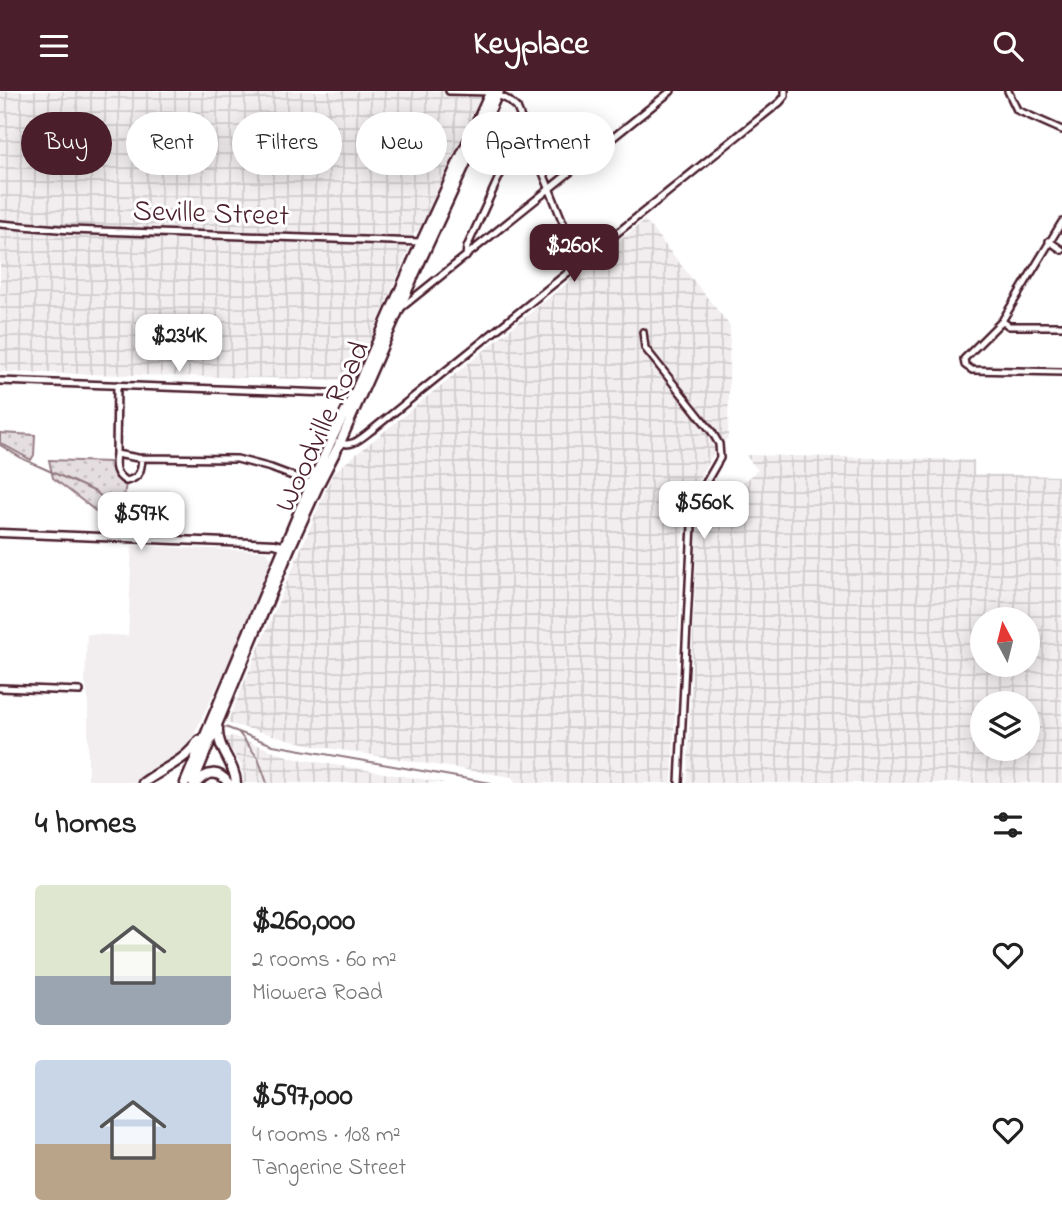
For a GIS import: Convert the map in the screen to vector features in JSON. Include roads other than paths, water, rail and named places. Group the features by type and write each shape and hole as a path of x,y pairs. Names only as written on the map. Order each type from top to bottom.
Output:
{"main road":[{"name":"Woodville Road","path":"287,547 320,482 354,394 421,242 495,92"},
{"name":"Woodville Road","path":"185,783 214,722 311,484 336,441 399,310 495,92"},
{"name":"Woodville Road","path":"195,783 214,722"},
{"path":"143,783 187,756 214,722"},
{"path":"214,722 234,769 236,783"},
{"path":"195,783 205,775 214,773 223,776 228,783"}],"street":[{"path":"449,91 495,92 513,103 518,112"},
{"path":"399,310 671,91"},
{"path":"336,441 354,444 780,102 785,91"},
{"path":"1008,91 1017,110 1062,129"},
{"path":"466,257 467,247 500,175"},
{"path":"543,175 578,264"},
{"path":"1062,222 1002,321 964,359 965,366 972,370 1062,372"},
{"name":"Seville Street","path":"0,224 70,230 421,242"},
{"path":"1049,241 1062,250"},
{"path":"1002,321 1009,326 1062,326"},
{"path":"643,332 645,348 719,444 720,457 692,505 680,783"},
{"path":"0,381 354,394"},
{"path":"117,385 114,463 120,478 126,481 134,479 139,474 142,458"},
{"path":"116,454 142,458 237,459 271,468 311,484"},
{"path":"0,533 261,543 287,547"},
{"path":"0,688 80,691"}],"waterway":[{"path":"0,445 23,459 96,492 104,499 120,527"},
{"path":"225,727 273,745 491,783"},
{"path":"239,733 258,758 267,783"}]}
